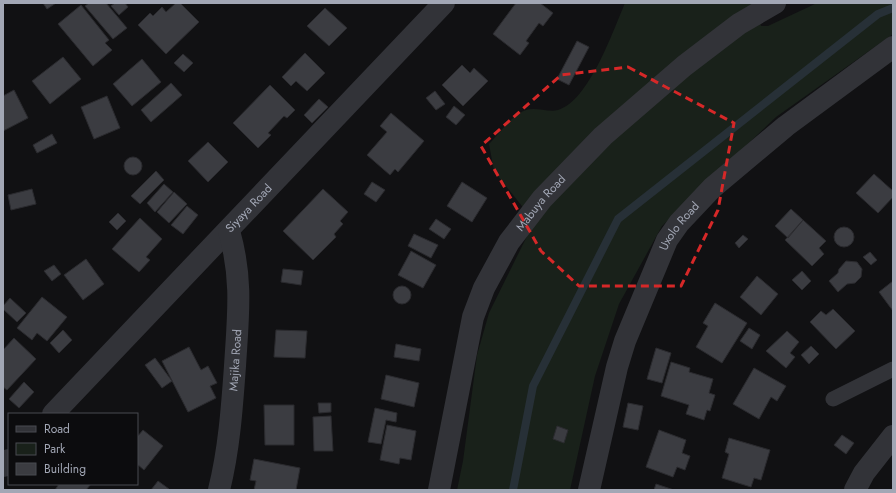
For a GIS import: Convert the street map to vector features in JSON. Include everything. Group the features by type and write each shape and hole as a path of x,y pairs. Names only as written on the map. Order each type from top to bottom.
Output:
{"street":[{"name":"Siyaya Road","path":"54,413 229,231 444,3"},
{"name":"Mabuya Road","path":"439,490 473,317 484,288 509,242 542,199 619,121 684,66 739,24 775,3"},
{"name":"Uxolo Road","path":"589,490 617,367 625,341 667,240 679,223 712,188 786,126 893,47"},
{"name":"Majika Road","path":"219,490 226,457 232,406 239,296 236,254 229,231"},
{"path":"855,490 864,473 893,436"}],"lane":[{"path":"833,399 893,369"}],"highlighted area":[{"path":"628,67 734,123 718,210 681,286 579,286 541,251 481,146 561,75"}],"green space":[{"path":"625,3 755,3 761,26 768,26 817,3 893,3 893,34 776,117 662,226 619,304 595,376 570,490 457,490 463,461 477,355 489,313 532,226 525,210 494,171 489,144 514,117 520,113 533,109 549,111 558,110 569,104 580,93 590,80 599,64"}],"building":[{"path":"43,3 56,3 47,9"},
{"path":"89,3 106,3 127,28 113,39 85,6"},
{"path":"115,3 125,3 128,7 119,15 111,6"},
{"path":"176,3 180,3 199,22 166,54 138,25 150,13 153,16 162,7 166,12"},
{"path":"516,3 540,3 553,13 543,26 539,23 526,41 529,43 520,55 493,34"},
{"path":"81,5 109,40 105,43 112,50 93,66 58,24"},
{"path":"325,8 347,28 329,46 307,26"},
{"path":"577,41 589,47 569,85 557,79"},
{"path":"305,53 325,73 307,91 296,81 291,86 282,77"},
{"path":"183,54 193,63 184,72 174,63"},
{"path":"63,57 81,79 50,104 32,81"},
{"path":"142,59 161,82 132,106 113,84"},
{"path":"462,65 470,73 474,68 488,81 463,106 442,85"},
{"path":"171,83 182,95 151,122 141,110"},
{"path":"270,85 295,110 287,118 284,116 268,133 271,135 258,148 233,123"},
{"path":"14,90 28,118 3,131 3,96"},
{"path":"435,91 445,104 436,110 426,98"},
{"path":"107,96 120,128 94,139 81,107"},
{"path":"319,99 328,107 312,123 304,115"},
{"path":"454,106 465,115 456,125 446,117"},
{"path":"391,113 424,141 398,172 395,169 390,175 367,155 387,132 380,126"},
{"path":"52,134 57,143 37,153 33,145"},
{"path":"208,142 228,162 208,182 188,161"},
{"path":"133,157 139,160 142,166 139,172 133,175 127,172 124,166 127,160"},
{"path":"156,171 164,180 140,204 131,196"},
{"path":"874,174 893,191 893,197 878,213 856,193"},
{"path":"372,182 385,190 376,202 364,194"},
{"path":"462,182 487,198 472,222 447,206"},
{"path":"164,184 173,192 155,212 147,203"},
{"path":"32,189 36,204 11,210 8,195"},
{"path":"323,189 348,212 340,221 343,224 334,234 336,237 313,260 283,231"},
{"path":"174,192 187,204 169,223 157,212"},
{"path":"187,206 198,215 183,234 171,225"},
{"path":"791,209 803,220 788,238 775,226"},
{"path":"118,213 126,221 117,230 109,222"},
{"path":"140,218 162,239 146,257 150,260 139,272 112,249"},
{"path":"436,219 451,229 444,239 429,229"},
{"path":"803,220 826,241 819,248 824,254 812,266 785,240"},
{"path":"844,227 851,230 854,237 851,244 844,247 837,244 834,237 837,230"},
{"path":"414,234 438,245 431,258 408,246"},
{"path":"743,235 748,239 739,248 735,243"},
{"path":"411,251 436,265 423,288 398,275"},
{"path":"870,252 877,260 871,265 863,257"},
{"path":"86,259 104,284 83,300 64,275"},
{"path":"846,261 857,262 862,269 861,277 855,283 847,284 838,292 829,281 838,273 839,269"},
{"path":"54,265 61,274 52,281 44,271"},
{"path":"283,269 303,271 301,285 281,282"},
{"path":"802,271 811,281 802,290 792,280"},
{"path":"757,276 778,294 761,315 740,297"},
{"path":"893,281 893,311 879,292"},
{"path":"402,286 408,289 411,295 408,301 402,304 396,301 393,295 396,289"},
{"path":"42,297 67,317 47,341 37,333 32,340 17,328"},
{"path":"10,298 26,313 17,322 3,309 3,306"},
{"path":"715,303 747,323 722,363 696,347 708,326 703,323"},
{"path":"833,309 855,331 836,349 810,322 821,311 826,315"},
{"path":"749,328 760,335 752,349 740,341"},
{"path":"63,330 72,340 59,353 50,343"},
{"path":"276,330 307,331 305,358 274,357"},
{"path":"787,331 799,342 790,353 795,357 786,368 766,351"},
{"path":"14,338 36,359 7,390 3,387 3,350"},
{"path":"396,344 421,349 419,361 394,357"},
{"path":"811,346 819,354 809,364 801,355"},
{"path":"189,347 201,370 208,366 217,383 210,386 216,398 188,412 162,361"},
{"path":"656,348 671,353 662,383 647,379"},
{"path":"155,358 172,381 162,388 145,365"},
{"path":"671,362 690,368 689,372 713,379 709,393 715,395 710,411 707,410 704,420 686,414 689,405 661,396"},
{"path":"754,368 786,386 777,401 771,397 759,419 733,404"},
{"path":"386,375 419,383 414,407 381,399"},
{"path":"24,382 34,392 19,408 9,399"},
{"path":"318,403 331,403 331,412 319,413"},
{"path":"628,403 643,406 638,430 623,427"},
{"path":"264,405 294,405 294,445 265,445"},
{"path":"375,408 397,413 396,422 386,420 381,444 368,442"},
{"path":"331,416 333,451 314,451 313,417"},
{"path":"387,425 416,431 411,460 400,458 399,464 380,460"},
{"path":"557,426 568,430 564,443 553,439"},
{"path":"143,430 163,446 144,470 138,465 138,436"},
{"path":"659,430 686,440 682,453 690,456 685,470 677,467 673,477 646,467"},
{"path":"842,435 854,443 846,454 834,445"},
{"path":"729,438 770,450 761,480 754,478 751,487 722,478 729,454 725,452"},
{"path":"254,459 300,468 296,490 254,490 256,481 250,480"},
{"path":"158,481 169,489 169,490 151,490"},
{"path":"656,484 674,490 654,490"},
{"path":"58,485 90,485 86,490 55,490"}],"waterway":[{"path":"513,490 533,386 618,219 878,14 893,8"}]}
